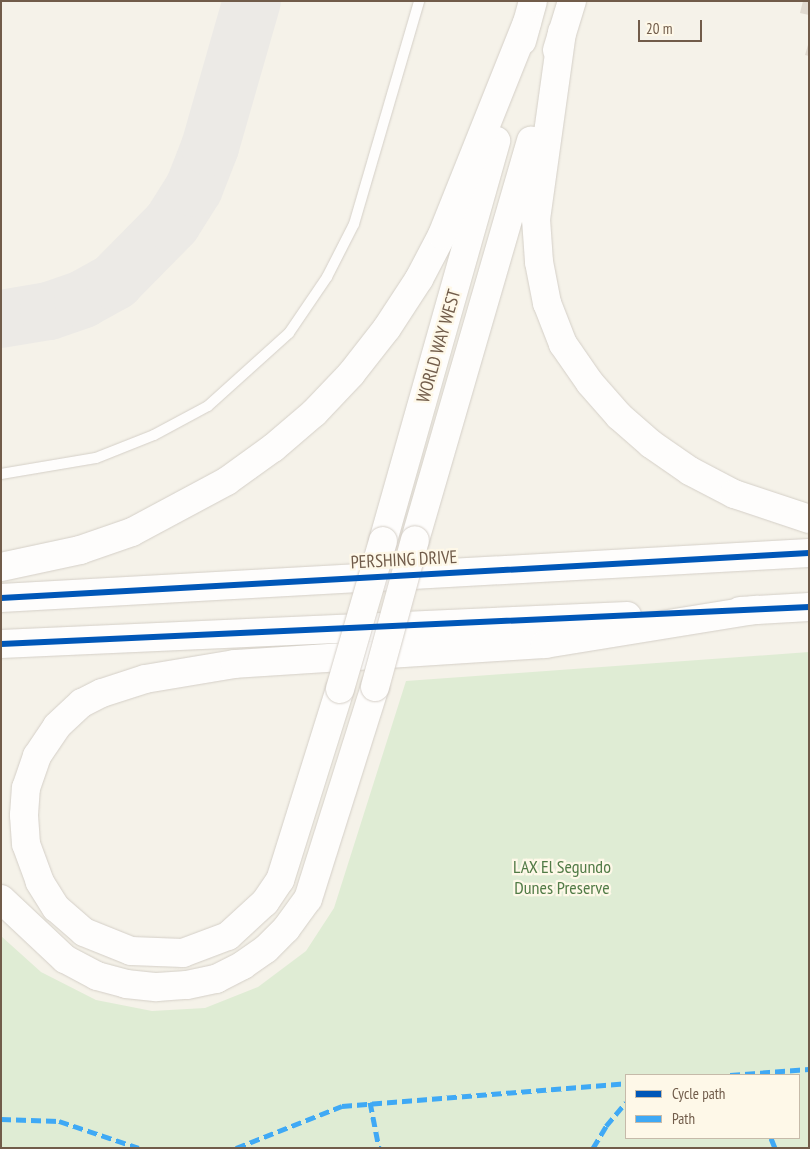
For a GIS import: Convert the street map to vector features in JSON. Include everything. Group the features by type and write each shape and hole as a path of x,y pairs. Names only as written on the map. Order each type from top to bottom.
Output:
{"main road":[{"name":"WORLD WAY WEST","path":"1,899 65,958 97,976 126,984 157,987 187,985 216,979 243,965 266,949 286,930 308,900 375,687 415,540 572,1"},
{"name":"WORLD WAY WEST","path":"530,12 477,212 383,541 340,689 280,880 259,909 228,936 183,953 131,951 84,932 56,908 40,882 26,844 24,815 26,788 37,756 57,726 82,703 102,693 145,678 235,664 545,644 756,610"},
{"path":"1,567 80,550 148,525 227,481 273,448 314,413 351,374 387,328 419,279 442,235 530,12"},
{"path":"562,32 536,219 539,262 547,303 563,344 590,383 619,416 651,444 690,471 734,494 809,519"},
{"name":"PERSHING DRIVE","path":"1,598 809,553"},
{"path":"1,644 809,607"}],"lane":[{"path":"1,474 96,458 154,435 208,406 289,332 327,277 354,224 420,1"}],"green space":[{"name":"LAX El Segundo Dunes Preserve","path":"809,652 809,1148 1,1148 1,936 41,972 96,1000 152,1011 205,1008 258,987 306,951 334,908 406,681"}],"building":[{"path":"803,1 809,1 809,15 800,13"},
{"path":"809,45 809,56 805,55"}],"taxiway":[{"path":"1,319 49,311 83,299 115,281 172,223 194,188 210,147 252,1"}],"marked path":[{"path":"743,1074 809,1069"},
{"path":"236,1148 342,1106 625,1083"},
{"path":"370,1102 379,1148"},
{"path":"593,1148 606,1126 625,1103"},
{"path":"1,1119 59,1121 139,1148"},
{"path":"771,1139 775,1148"}],"cycle path":[{"path":"1,598 809,553"},
{"path":"1,644 809,607"}]}
